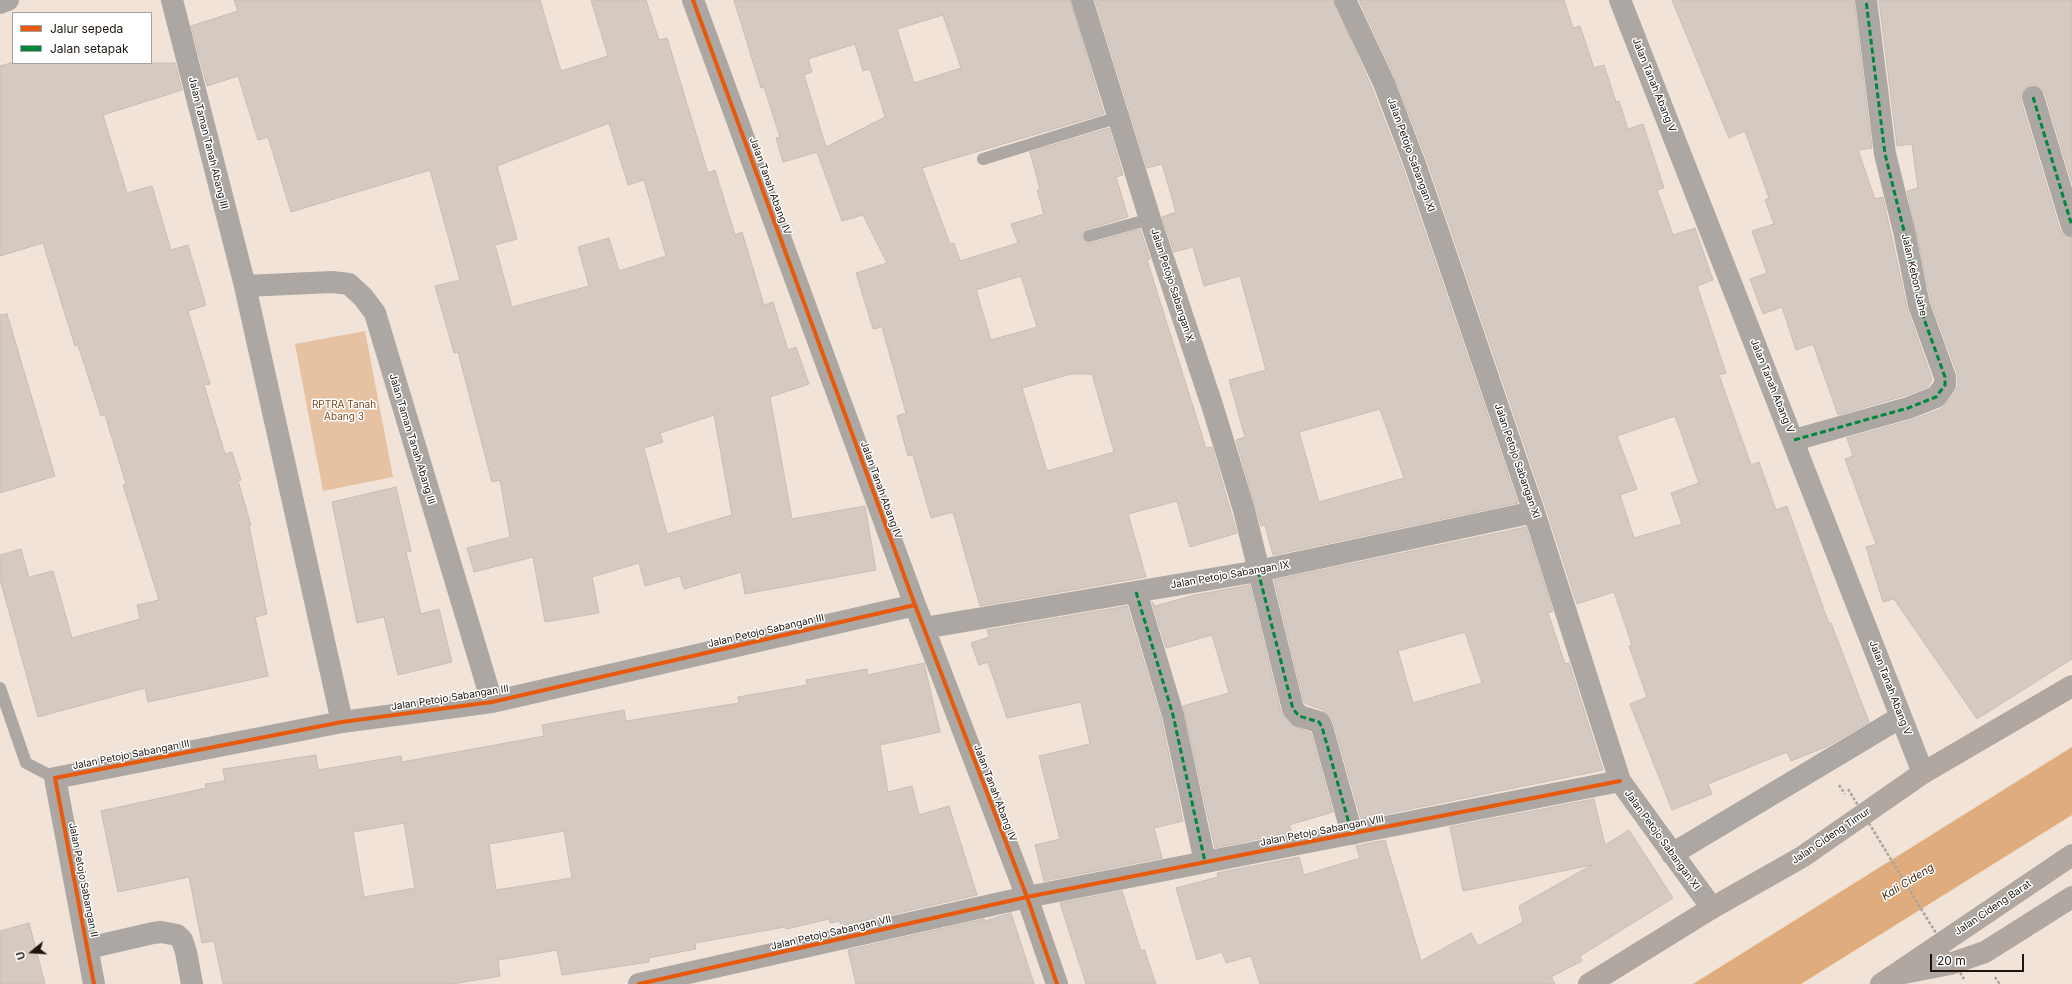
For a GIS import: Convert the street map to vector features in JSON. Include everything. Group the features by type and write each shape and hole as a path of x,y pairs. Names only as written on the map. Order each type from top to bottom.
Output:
{"main road":[{"name":"Jalan Cideng Timur","path":"1589,984 1712,908 1802,857 1923,773 2072,686"},
{"name":"Jalan Cideng Barat","path":"1888,979 2072,855"},
{"name":"Jalan Cideng Barat","path":"1888,979 1950,964 1985,952 2072,897"}],"street":[{"path":"0,3 8,0"},
{"name":"Jalan Taman Tanah Abang III","path":"172,0 245,286 342,722"},
{"name":"Jalan Tanah Abang IV","path":"693,0 915,605 1027,897 1057,984"},
{"name":"Jalan Petojo Sabangan X","path":"1082,0 1150,219 1213,408 1244,510 1293,709 1299,716 1319,722 1322,727 1352,834"},
{"name":"Jalan Petojo Sabangan XI","path":"1345,0 1384,83 1416,167 1534,512 1620,781 1712,908"},
{"name":"Jalan Tanah Abang V","path":"1620,0 1794,440 1923,773"},
{"name":"Jalan Kebon Jahe","path":"1794,440 1908,408 1936,396 1945,385 1944,377 1918,305 1904,231 1885,154 1866,0"},
{"path":"2033,97 2072,226"},
{"name":"Jalan Taman Tanah Abang III","path":"245,286 332,282 349,284 363,297 375,313 492,702"},
{"name":"Jalan Petojo Sabangan IX","path":"924,628 1258,571 1534,512"},
{"path":"1136,592 1173,715 1205,862"},
{"name":"Jalan Petojo Sabangan III","path":"54,778 342,722 492,702 915,605"},
{"path":"1672,854 1901,717"},
{"name":"Jalan Petojo Sabangan II","path":"54,778 94,984"},
{"name":"Jalan Petojo Sabangan VIII","path":"1027,897 1620,781"},
{"name":"Jalan Petojo Sabangan VII","path":"639,984 1027,897"},
{"path":"88,948 153,933 161,932 177,935 182,940 186,952 192,984"}],"lane":[{"path":"983,158 1119,117"},
{"path":"1089,236 1150,219"},
{"path":"0,688 26,763 54,778"}],"path":[{"path":"1846,786 1964,980"}],"green space":[{"name":"RPTRA Tanah Abang 3","path":"365,331 393,477 323,491 295,344"}],"water":[{"name":"Kali Cideng","path":"2072,747 2072,815 1801,984 1693,984"}],"building":[{"path":"234,0 540,0 561,71 608,56 591,0 646,0 659,40 667,38 708,173 715,170 735,235 742,232 764,305 773,302 788,350 796,347 809,384 770,397 792,519 865,506 876,570 745,594 741,572 684,589 680,576 645,586 639,563 592,577 599,613 545,622 533,557 474,572 467,548 510,537 500,480 492,482 458,352 454,353 435,286 460,280 430,170 291,212 268,137 258,140 238,76 207,86 191,26 238,11","holes":["609,123 628,185 644,180 666,256 619,271 609,238 578,247 589,286 512,307 495,245 517,239 497,166","714,415 732,515 667,534 644,448 663,442 660,433"]},
{"path":"734,0 1070,0 1104,114 922,168 950,244 954,243 960,261 1018,243 1011,224 1044,214 1037,190 1040,189 1030,152 1109,128 1123,175 1116,177 1128,217 1087,229 1082,234 1082,238 1087,243 1091,243 1140,229 1150,259 1147,260 1206,448 1212,447 1237,533 1190,547 1177,501 1128,514 1146,577 980,606 953,512 931,518 913,455 908,456 897,416 906,413 882,327 873,329 856,273 887,263 863,215 842,221 817,152 783,162 776,138 780,137 764,87 761,88","holes":["943,15 961,68 914,83 897,29","855,44 863,71 870,69 885,117 826,147 804,75 812,72 808,59","1021,276 1037,327 991,340 976,290","1071,374 1092,374 1114,452 1047,471 1022,388"]},
{"path":"1095,0 1333,0 1372,88 1404,171 1518,503 1273,555 1265,525 1261,526 1236,440 1245,437 1229,380 1266,370 1240,276 1204,286 1193,247 1174,252 1162,217 1176,212 1162,164 1147,168","holes":["1380,409 1404,478 1319,502 1299,432"]},
{"path":"1359,0 1564,0 1573,28 1580,26 1594,68 1604,65 1616,102 1619,101 1628,129 1643,124 1664,188 1657,190 1673,235 1695,228 1713,280 1697,286 1726,373 1719,375 1751,465 1759,462 1776,510 1787,506 1829,624 1831,623 1869,722 1828,746 1791,761 1787,752 1708,784 1712,794 1672,810 1630,704 1647,697 1629,646 1632,645 1614,592 1577,604 1546,508 1428,163 1395,78","holes":["1675,416 1699,483 1671,493 1682,524 1634,538 1620,495 1637,489 1617,436"]},
{"path":"1672,0 1854,0 1872,148 1858,150 1875,199 1883,197 1907,308 1932,379 1928,387 1904,396 1838,415 1813,344 1796,350 1782,307 1763,314 1750,279 1767,273 1752,231 1774,224 1765,200 1769,198 1745,131 1729,138"},
{"path":"1879,0 2072,0 2072,183 2045,93 2041,88 2035,85 2030,85 2024,89 2021,95 2021,101 2060,230 2064,235 2072,238 2072,659 1977,719 1894,599 1883,602 1866,547 1876,544 1845,459 1853,456 1847,438 1911,420 1941,409 1955,392 1958,385 1957,373 1931,302 1907,191 1918,188 1912,144 1897,146"},
{"path":"11,63 175,63 182,90 103,115 127,193 152,186 171,250 188,245 206,305 188,311 210,384 204,385 225,454 232,452 241,480 238,481 251,525 249,526 267,614 255,617 268,676 148,702 145,688 38,717 0,579 0,555 21,549 29,577 53,571 72,638 140,619 137,605 159,600 123,485 126,484 105,415 101,416 78,345 75,346 43,243 0,256 0,66"},
{"path":"7,314 55,476 0,493 0,315"},
{"path":"396,487 411,551 406,552 421,614 439,609 452,662 398,675 384,617 357,623 332,502"},
{"path":"1526,527 1553,611 1548,613 1565,664 1569,663 1603,770 1361,819 1333,721 1323,710 1304,703 1274,580","holes":["1465,632 1482,683 1413,703 1398,651"]},
{"path":"1250,585 1281,712 1290,724 1311,733 1333,812 1289,825 1292,832 1215,848 1183,706 1229,693 1212,635 1166,648 1152,602 1155,606 1195,595"},
{"path":"1127,606 1161,718 1183,821 1154,828 1162,858 1044,881 1035,845 1060,839 1039,756 1090,744 1081,702 1007,718 988,662 979,665 971,643 989,637 987,630"},
{"path":"924,663 940,732 880,745 888,792 912,786 919,815 949,806 977,895 841,926 840,921 830,923 829,919 786,929 785,927 695,943 696,949 648,958 649,962 562,975 557,950 498,960 500,976 452,984 223,984 214,941 202,943 189,877 118,892 101,811 206,788 205,784 225,781 223,769 316,755 318,770 401,756 402,762 544,736 542,725 624,710 626,721 739,703 738,697 807,685 806,680 867,669 868,675","holes":["404,823 415,888 364,897 353,832","564,831 572,878 496,890 489,844"]},
{"path":"1594,799 1605,845 1629,830 1673,898 1580,956 1582,961 1551,977 1555,984 1260,984 1251,956 1226,963 1222,952 1197,960 1176,888 1218,877 1217,873 1299,857 1304,875 1360,858 1356,846 1385,840 1421,961 1471,933 1478,946 1523,922 1519,906 1592,865 1463,891 1450,827"},
{"path":"1122,891 1141,951 1144,949 1156,984 1086,984 1060,903"},
{"path":"1011,913 1034,984 856,984 848,950 984,919 985,921"},
{"path":"29,923 45,984 0,984 0,931"}],"marked path":[{"path":"1794,440 1908,408 1936,397 1945,385 1945,377 1919,305 1904,231 1885,154 1866,0"},
{"path":"2033,97 2072,226"},
{"path":"1258,571 1293,709 1299,716 1319,722 1322,727 1352,834"},
{"path":"1136,592 1173,715 1205,862"}],"cycle path":[{"path":"693,0 915,605 1027,897 1057,984"},
{"path":"94,984 55,778 342,722 492,702 915,605"},
{"path":"639,984 1027,897 1620,781"}]}
